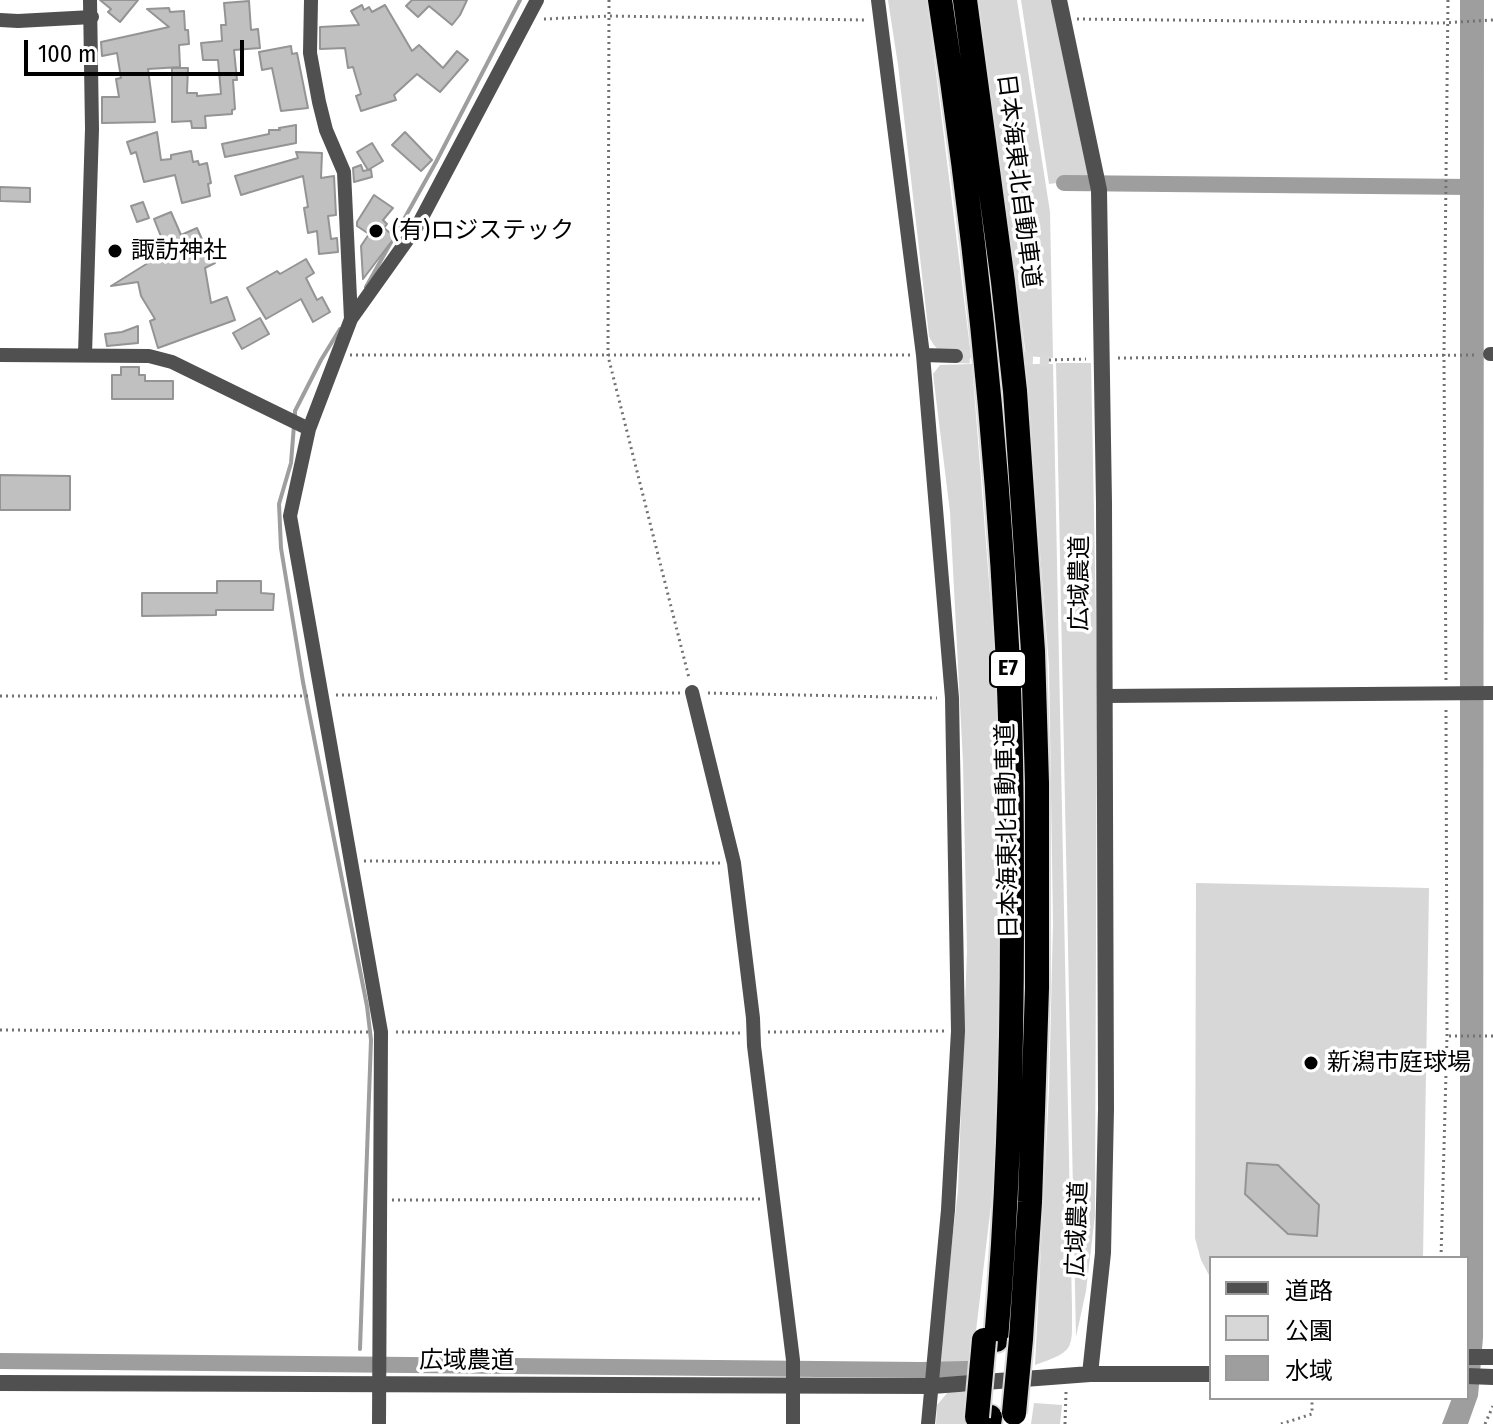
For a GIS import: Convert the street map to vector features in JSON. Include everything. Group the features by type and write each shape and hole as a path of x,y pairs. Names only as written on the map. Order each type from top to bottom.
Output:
{"highway":[{"name":"日本海東北自動車道","path":"940,0 966,179 989,394 1008,647 1012,999 998,1311 990,1340 993,1420"},
{"name":"日本海東北自動車道","path":"965,0 1015,391 1033,651 1037,797 1037,1003 1031,1186 1021,1339 993,1420"}],"street":[{"path":"85,354 92,129 90,0"},
{"path":"311,0 310,53 319,102 326,130 344,172 351,319"},
{"path":"379,1424 381,1032 290,516 309,429 351,319 418,225 537,0"},
{"path":"878,0 923,355 952,698 958,1031 948,1210 928,1424"},
{"name":"広域農道","path":"0,1383 932,1386 1090,1374 1103,1253 1106,1109 1099,190 1059,0"},
{"path":"0,20 92,17"},
{"path":"0,355 149,356 172,362 309,429"},
{"path":"923,355 956,356"},
{"path":"692,692 734,863 793,1360 793,1424"},
{"path":"1104,696 1493,693"},
{"path":"1469,1357 1493,1357"},
{"path":"1174,1373 1209,1367"},
{"path":"1090,1374 1209,1374"},
{"path":"1469,1376 1493,1377"}],"path":[{"path":"609,0 608,356 692,692"},
{"path":"1441,1256 1447,1036 1449,694 1444,355 1448,0"},
{"path":"526,19 609,16 881,20"},
{"path":"1063,19 1448,23 1493,20"},
{"path":"1049,360 1492,354"},
{"path":"338,355 923,355"},
{"path":"0,696 692,692 952,698"},
{"path":"352,861 734,863"},
{"path":"0,1030 958,1031"},
{"path":"1447,1036 1493,1036"},
{"path":"380,1200 773,1199"},
{"path":"1065,1424 1067,1376"},
{"path":"1281,1424 1312,1414 1312,1400"},
{"path":"1485,1424 1493,1406"}],"green space":[{"path":"888,0 927,0 971,358 945,354 929,336"},
{"path":"978,0 1017,0 1050,212 1053,358 1026,356"},
{"path":"1021,0 1055,0 1089,179 1049,184"},
{"path":"1056,363 1091,363 1097,669 1095,1215 1086,1291 1076,1337"},
{"path":"972,364 999,710 1001,1059 996,1163 971,1373 947,1376 938,1368 958,1190 967,951 963,762 950,512 933,374 940,365"},
{"path":"1025,364 1053,364 1072,1308 1069,1347 1058,1356 1035,1365 1049,1091 1053,923 1049,666"},
{"name":"新潟市庭球場","path":"1196,883 1429,888 1423,1256 1209,1256 1209,1275 1195,1238"},
{"path":"948,1392 971,1392 968,1424 936,1424 937,1405"},
{"path":"1034,1403 1062,1405 1060,1424 1031,1424"}],"water":[{"path":"1460,0 1484,0 1483,1338 1478,1396 1468,1424 1442,1424 1451,1400 1469,1400 1469,1256 1460,1256"}],"building":[{"path":"100,0 138,0 120,22"},
{"path":"412,0 467,0 452,25 429,6 418,17 406,6"},
{"path":"249,1 251,30 258,29 260,48 234,50 237,80 233,80 235,109 232,114 205,116 206,128 192,128 191,121 172,122 172,68 188,68 187,93 197,93 197,96 221,94 218,60 203,60 201,43 222,41 221,25 226,25 224,3"},
{"path":"362,5 364,10 369,7 372,12 385,5 412,51 419,45 443,68 457,51 468,60 440,92 417,74 394,95 396,100 361,111 356,96 361,94 353,67 348,68 345,48 320,49 320,27 359,25 351,11"},
{"path":"169,8 170,12 184,11 189,44 179,45 180,67 148,69 155,122 102,123 102,97 119,97 116,79 121,78 117,53 102,56 101,42 169,27 147,9"},
{"path":"291,46 292,54 297,53 308,108 281,111 272,68 262,70 259,52"},
{"path":"296,125 296,143 225,157 222,144"},
{"path":"157,132 161,160 191,151 193,162 198,161 199,165 207,163 210,196 182,203 175,175 144,182 136,152 131,154 127,142"},
{"path":"405,132 432,160 421,171 392,145"},
{"path":"372,143 383,161 368,170 357,152"},
{"path":"296,152 322,153 321,178 334,176 336,215 328,216 331,239 337,238 338,252 319,254 317,231 308,233 303,176 241,195 235,176 298,158"},
{"path":"361,165 363,171 371,170 372,177 354,182 353,168"},
{"path":"0,187 30,188 30,202 0,201"},
{"name":"(有)ロジステック","path":"374,195 393,208 383,220 387,224 384,228 395,237 363,279 361,246 369,234 357,226 357,222"},
{"path":"143,202 149,218 137,222 131,206"},
{"path":"171,212 181,235 197,228 205,246 208,244 215,263 205,268 211,303 227,297 235,320 158,348 150,321 155,319 141,296 138,282 111,286 166,249 154,219"},
{"path":"306,259 314,273 306,278 317,300 322,297 330,312 313,322 301,299 266,319 247,288"},
{"path":"260,318 269,334 242,349 233,333"},
{"path":"138,326 138,343 107,346 105,334"},
{"path":"121,367 139,367 139,375 145,375 145,381 173,381 173,399 112,399 112,375 121,375"},
{"path":"0,475 70,476 70,510 0,510"},
{"path":"217,581 261,581 261,593 274,594 273,610 216,610 216,615 142,616 142,593 217,593"},
{"path":"1247,1163 1278,1165 1319,1205 1317,1236 1288,1234 1245,1194"}],"waterway":[{"path":"366,287 436,162 520,0"},
{"path":"1064,183 1471,187"},
{"path":"295,416 321,360 340,329"},
{"path":"294,425 291,463 279,504 281,548 303,682 367,1006 371,1040 360,1349"},
{"path":"0,1361 967,1369"}],"tunnel":[{"path":"956,356 1049,360"}],"place":[{"name":"(有)ロジステック","path":"376,231"},
{"name":"諏訪神社","path":"115,251"},
{"name":"新潟市庭球場","path":"1311,1063"}]}
